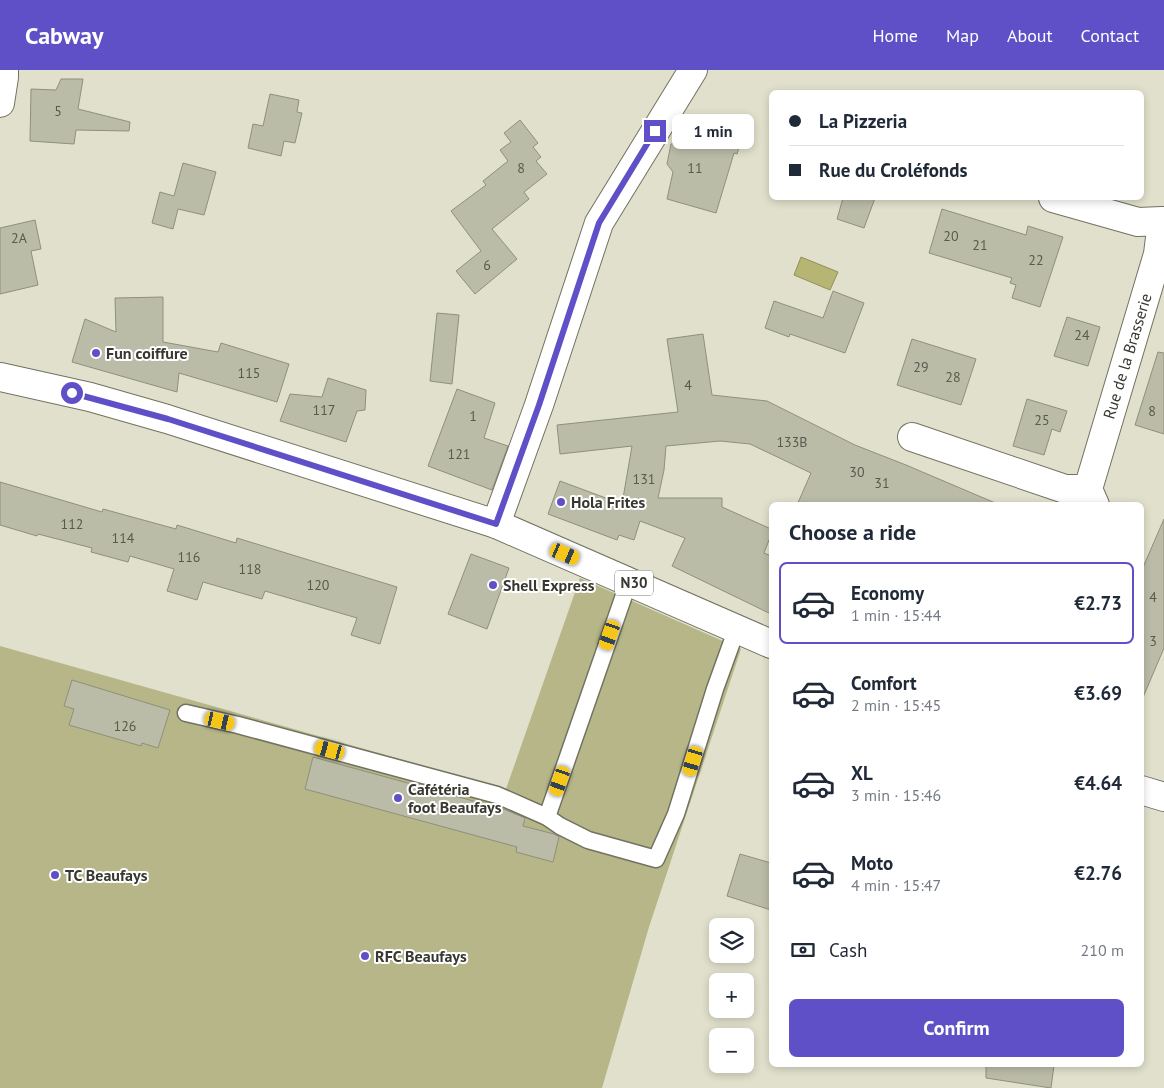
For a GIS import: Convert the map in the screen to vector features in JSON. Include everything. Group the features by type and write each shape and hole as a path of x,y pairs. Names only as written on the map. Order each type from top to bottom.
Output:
{"street":[{"path":"0,104 4,70"},
{"path":"496,524 539,405 599,223 693,70"},
{"name":"Rue de la Brasserie","path":"912,438 1091,497 1158,254 1163,221 1138,222 1061,200"},
{"name":"N30","path":"0,377 90,397 168,419 496,524 769,643"},
{"path":"1144,791 1164,797"}],"lane":[{"path":"547,817 629,581"},
{"path":"186,713 498,795 547,817 588,840 656,859 676,814 715,689 737,628"}],"green space":[{"path":"580,578 741,649 649,927 602,1088 0,1088 0,646 506,789"}],"shaded area":[{"path":"801,257 838,272 830,290 794,275"}],"building":[{"path":"61,79 83,79 78,109 130,122 129,131 76,130 74,144 30,141 31,89 56,90"},
{"path":"270,94 299,100 297,112 302,113 295,143 284,141 281,156 248,148 253,124 263,126"},
{"path":"520,120 538,143 533,147 541,157 536,161 547,174 524,192 529,199 492,229 517,259 475,294 456,271 481,251 451,211 486,185 483,181 508,161 500,150 511,142 504,133"},
{"path":"712,124 743,135 737,154 734,153 716,213 667,199 673,172 667,164 671,144 682,142 684,134 706,141"},
{"path":"183,163 216,172 204,215 178,209 173,229 152,223 160,192 174,196"},
{"path":"842,200 874,200 864,228 837,219"},
{"path":"942,209 1026,235 1028,226 1063,237 1040,307 1012,298 1016,285 1010,283 1012,278 929,253"},
{"path":"35,220 41,249 31,251 38,285 0,294 0,228"},
{"path":"833,291 864,303 845,353 790,334 789,337 765,328 774,301 823,318"},
{"path":"163,297 163,342 218,352 221,343 289,364 277,402 179,373 177,392 72,362 85,319 116,332 115,298"},
{"path":"437,313 459,315 452,384 430,381"},
{"path":"1067,317 1100,327 1088,366 1054,356"},
{"path":"703,334 712,395 767,401 855,445 993,502 798,502 811,473 750,444 720,441 666,446 664,470 658,498 722,498 722,507 769,528 769,540 764,553 769,555 769,613 672,566 685,538 640,521 634,540 619,535 617,540 548,514 560,481 622,504 632,446 560,454 557,425 678,412 667,339"},
{"path":"912,339 976,359 961,405 897,385"},
{"path":"1158,352 1164,353 1164,434 1135,425"},
{"path":"328,378 366,390 365,410 357,411 346,442 280,421 290,394 322,397"},
{"path":"457,389 495,403 484,438 508,446 492,490 428,466"},
{"path":"1027,399 1067,411 1060,432 1052,429 1044,455 1013,446"},
{"path":"0,482 102,512 103,509 176,529 177,525 236,543 237,538 397,587 380,644 351,635 357,618 265,591 262,599 203,582 197,600 167,591 174,569 130,556 128,562 91,552 92,548 38,534 37,536 0,525"},
{"path":"1164,519 1164,648 1144,695 1144,565"},
{"path":"471,554 509,568 487,629 448,614"},
{"path":"72,680 170,710 158,748 142,743 141,746 69,725 74,709 64,706"},
{"path":"313,757 506,810 525,818 523,826 559,837 553,862 516,852 517,847 305,789"},
{"path":"740,854 769,862 769,909 727,896"},
{"path":"986,1067 1054,1067 1051,1088 986,1078"}],"place":[{"name":"Fun coiffure","path":"96,353"},
{"name":"Hola Frites","path":"561,502"},
{"name":"Shell Express","path":"493,585"},
{"name":"Cafétéria foot Beaufays","path":"398,798"},
{"name":"TC Beaufays","path":"55,875"},
{"name":"RFC Beaufays","path":"365,956"}],"route":[{"path":"72,393 168,419 496,524 539,405 599,223 655,131"}]}
